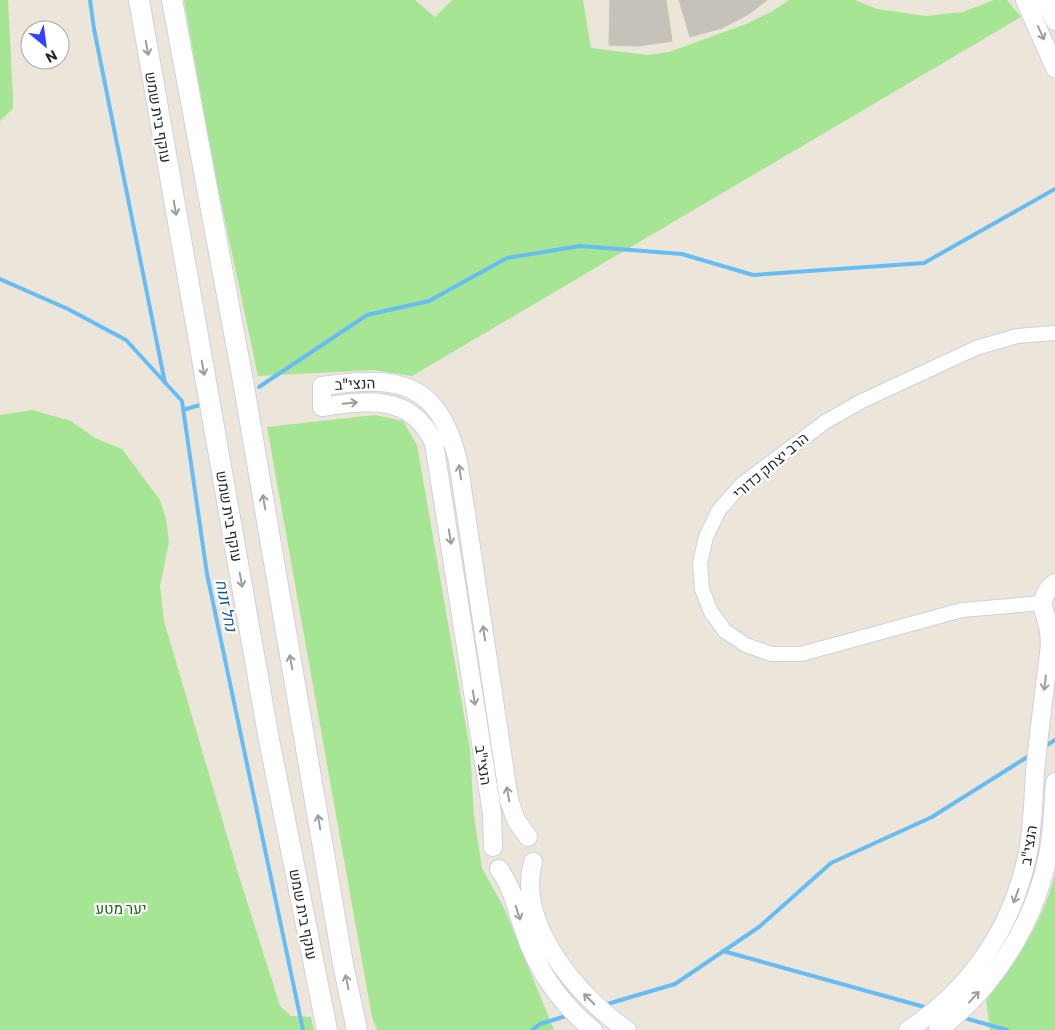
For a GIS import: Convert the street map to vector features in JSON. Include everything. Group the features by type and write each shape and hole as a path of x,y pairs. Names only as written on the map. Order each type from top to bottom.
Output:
{"main road":[{"name":"עוקף בית שמש","path":"139,0 269,740 327,1030"},
{"name":"עוקף בית שמש","path":"172,0 243,381 356,1030"}],"street":[{"path":"1025,0 1055,68"},
{"path":"1044,0 1055,21"},
{"name":"הרב יצחק כדורי","path":"1050,600 962,610 801,654 771,654 746,645 725,631 711,612 702,589 700,563 706,537 719,510 736,491 825,422 862,401 976,348 1017,336 1055,333"},
{"name":"הנצי\"ב","path":"493,848 492,813 439,460 434,444 420,420 400,407 373,402 322,407 322,386 359,381 393,383 422,394 434,404 444,418 452,437 458,460 509,800 516,820 528,837"},
{"name":"הנצי\"ב","path":"908,1030 927,1017 956,992 981,963 1002,930 1018,894 1028,855 1050,645 1050,600"},
{"name":"הנצי\"ב","path":"938,1030 982,988 998,969 1020,934 1037,896 1048,855 1055,782"},
{"path":"593,1030 568,1009 544,976 526,938 507,882 493,861 493,848 498,839 506,833 520,833 528,837 535,849 530,880 532,899 541,927 557,959 569,977 592,1003 627,1030"},
{"path":"499,869 508,874 518,874 527,870 533,862"}],"green space":[{"path":"0,0 8,0 13,108 0,121"},
{"path":"184,0 415,0 435,17 452,0 583,0 591,48 648,55 669,52 746,24 771,12 789,0 855,0 877,9 926,16 963,12 994,0 1007,0 1021,17 412,376 374,370 258,376 213,164"},
{"name":"יער מטע","path":"32,410 71,421 95,438 122,449 160,500 166,519 169,542 160,586 164,621 238,873 280,1006 291,1016 311,1017 314,1030 0,1030 0,415"},
{"path":"375,415 403,421 417,445 470,749 474,816 482,868 505,910 554,1030 377,1030 372,1017 267,427"},
{"path":"1055,875 1055,1030 990,1030 986,1000 1008,970 1036,925 1050,893"}],"building":[{"path":"610,0 666,0 672,41 639,46 609,45"},
{"path":"679,0 767,0 749,14 722,28 690,37"}],"waterway":[{"path":"90,0 94,29 165,383"},
{"path":"259,387 367,315 429,301 507,258 580,246 682,254 753,275 924,263 1055,189"},
{"name":"נחל זנוח","path":"0,279 68,309 126,340 182,401 207,574 303,1030"},
{"path":"183,410 200,405"},
{"path":"1044,747 1055,740"},
{"path":"604,1005 675,984 759,927 831,863 932,817 1032,754"},
{"path":"723,951 928,1008"},
{"path":"532,1030 540,1024 569,1015"},
{"path":"961,1017 1007,1030"}]}
